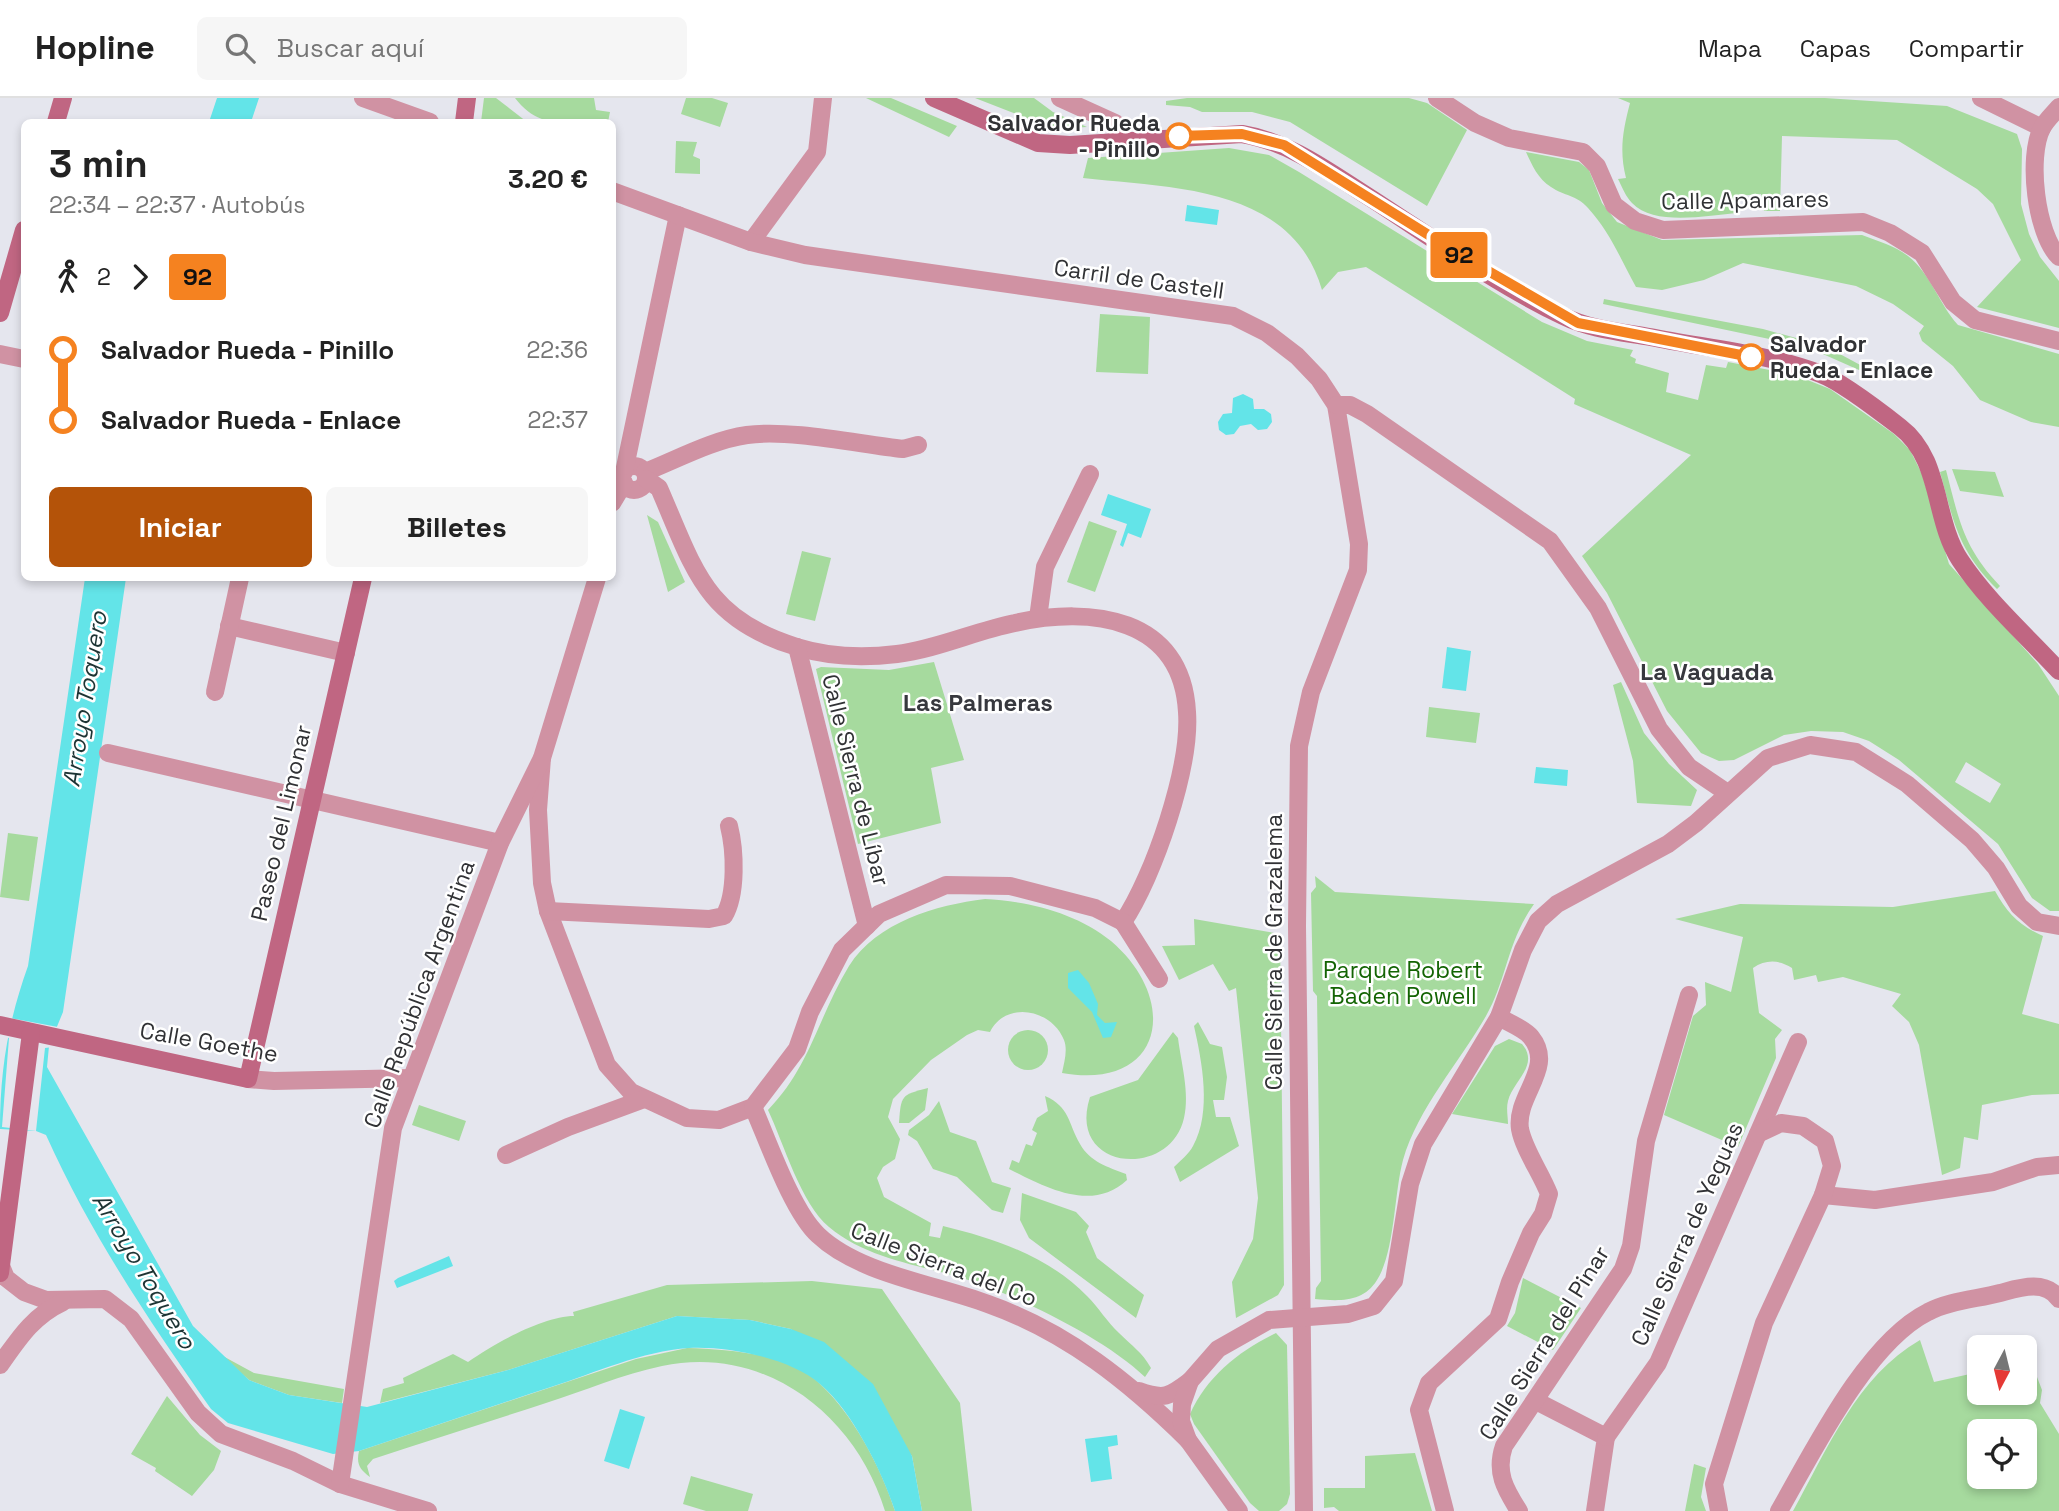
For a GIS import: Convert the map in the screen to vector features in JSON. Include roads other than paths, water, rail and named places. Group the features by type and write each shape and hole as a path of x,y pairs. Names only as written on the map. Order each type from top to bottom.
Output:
{"main road":[{"path":"57,119 63,98"},
{"path":"464,119 467,98"},
{"path":"934,98 1038,142 1070,145 1242,134 1263,137 1284,145 1322,167 1475,264 1578,323 1785,364 1823,375 1902,428 1917,443 1926,458 1949,537 1960,559 1982,588 2059,671"},
{"path":"0,313 21,240"},
{"name":"Paseo del Limonar","path":"248,1079 362,581"},
{"name":"Calle Goethe","path":"3,1026 248,1079"},
{"path":"1,1269 31,1033"}],"street":[{"path":"363,98 421,119"},
{"path":"751,242 817,152 823,98"},
{"path":"1060,98 1115,123 1119,141"},
{"name":"Calle Apamares","path":"1437,98 1475,123 1509,138 1583,152 1597,166 1614,205 1635,221 1663,230 1863,222 1890,233 1922,253 1954,302 1975,320 2059,341"},
{"path":"1981,98 2042,128"},
{"path":"2059,107 2042,128 2035,157 2037,203 2052,250 2059,257"},
{"name":"Carril de Castell","path":"616,192 751,242 860,265 1233,316 1266,333 1297,356 1319,379 1336,405"},
{"path":"678,215 621,478 637,489 646,475 727,439 748,435 773,434 903,449 918,445"},
{"path":"0,354 21,358"},
{"path":"1336,405 1350,405 1367,414 1544,536 1583,583 1598,608 1659,729 1689,766 1726,792"},
{"name":"Calle Sierra de Grazalema","path":"1304,1511 1297,926 1299,746 1311,692 1358,570 1359,544 1336,405"},
{"path":"1038,618 1045,567 1090,474"},
{"path":"646,475 659,488 702,586 737,621 797,647 859,656 899,654 1038,618 1085,617 1130,626 1152,636 1169,652 1182,678 1188,727 1179,784 1139,898 1123,922"},
{"path":"215,692 239,581"},
{"name":"Calle República Argentina","path":"340,1484 393,1128 500,843 542,758 596,581"},
{"path":"229,626 346,653"},
{"name":"Calle Sierra de Líbar","path":"797,647 867,926"},
{"path":"1139,1391 1157,1398 1171,1395 1190,1381 1219,1349 1269,1320 1348,1314 1374,1306 1394,1281 1410,1184 1423,1144 1499,1017 1523,950 1538,921 1557,904 1668,844 1696,823 1726,792 1768,758 1810,745 1856,752 1907,783 1972,840 1996,868 2019,906 2037,922 2059,926"},
{"path":"108,753 500,843"},
{"path":"542,758 539,852 548,911 607,1065 631,1092 687,1118 719,1121 754,1107 797,1049 810,1013 842,950 879,914 946,886 1010,886 1095,908 1123,922 1159,979"},
{"path":"548,911 709,919 724,916 730,906 732,840 729,826"},
{"name":"Calle Sierra del Pinar","path":"1518,1511 1506,1490 1500,1460 1504,1446 1623,1269 1631,1246 1646,1141 1689,995"},
{"path":"1445,1511 1419,1410 1429,1383 1498,1319 1510,1282 1531,1233 1543,1214 1549,1194 1520,1130 1521,1103 1540,1069 1538,1051 1530,1036 1499,1017"},
{"name":"Calle Sierra de Yeguas","path":"1606,1437 1658,1363 1798,1042"},
{"name":"Calle Goethe","path":"248,1079 274,1081 411,1078"},
{"path":"506,1155 568,1127 644,1099"},
{"name":"Calle Sierra del Co","path":"754,1107 802,1215 815,1233 831,1246 881,1270 990,1304 1049,1331 1096,1359 1139,1391 1188,1440"},
{"path":"1719,1511 1714,1484 1764,1324 1823,1195 1832,1166 1825,1141 1803,1126 1781,1123 1758,1133"},
{"path":"1823,1195 1882,1199 1993,1182 2037,1167 2059,1165"},
{"path":"1,1269 6,1278 24,1292 46,1300 105,1299 131,1319 198,1413 221,1434 293,1461 340,1484 428,1511"},
{"path":"1779,1511 1834,1416 1899,1331 1929,1311 2031,1285 2055,1293 2059,1298"},
{"path":"0,1365 26,1328 44,1311 70,1299"},
{"path":"1190,1381 1182,1404 1181,1421 1188,1440 1239,1511"},
{"path":"1536,1401 1606,1437 1595,1511"}],"water":[{"path":"217,98 259,98 252,119 210,119"},
{"path":"1187,205 1219,210 1217,225 1185,221"},
{"path":"1243,394 1253,399 1254,409 1264,409 1271,414 1272,422 1267,429 1258,430 1251,424 1240,426 1234,434 1226,435 1219,430 1218,422 1223,414 1232,413 1233,398"},
{"path":"1108,494 1151,509 1141,538 1128,533 1123,547 1120,545 1127,524 1101,515"},
{"name":"Arroyo Toquero","path":"85,581 126,581 63,1012 49,1046 47,1067 193,1326 249,1380 289,1395 367,1407 508,1370 677,1316 750,1320 791,1329 824,1342 873,1384 912,1456 922,1511 895,1511 865,1443 843,1410 820,1384 776,1361 722,1349 689,1348 654,1353 359,1451 333,1454 228,1423 211,1409 143,1309 101,1242 46,1135 36,1131 0,1129 6,1046 28,966"},
{"path":"1447,647 1471,651 1466,691 1442,688"},
{"path":"1536,767 1568,770 1567,786 1534,783"},
{"path":"1078,970 1089,983 1098,1004 1097,1015 1105,1023 1117,1022 1111,1037 1103,1038 1092,1012 1068,988 1068,973"},
{"path":"449,1256 453,1266 397,1288 394,1281 398,1278"},
{"path":"620,1409 645,1417 629,1469 604,1461"},
{"path":"1117,1435 1118,1445 1108,1447 1112,1479 1091,1482 1085,1439"}],"place":[{"name":"Salvador Rueda - Pinillo","path":"1179,136"},
{"name":"Salvador Rueda - Enlace","path":"1751,357"}],"district":[{"name":"La Vaguada","path":"1707,672"},
{"name":"Las Palmeras","path":"978,703"}],"park label":[{"name":"Parque Robert Baden Powell","path":"1403,983"}]}
